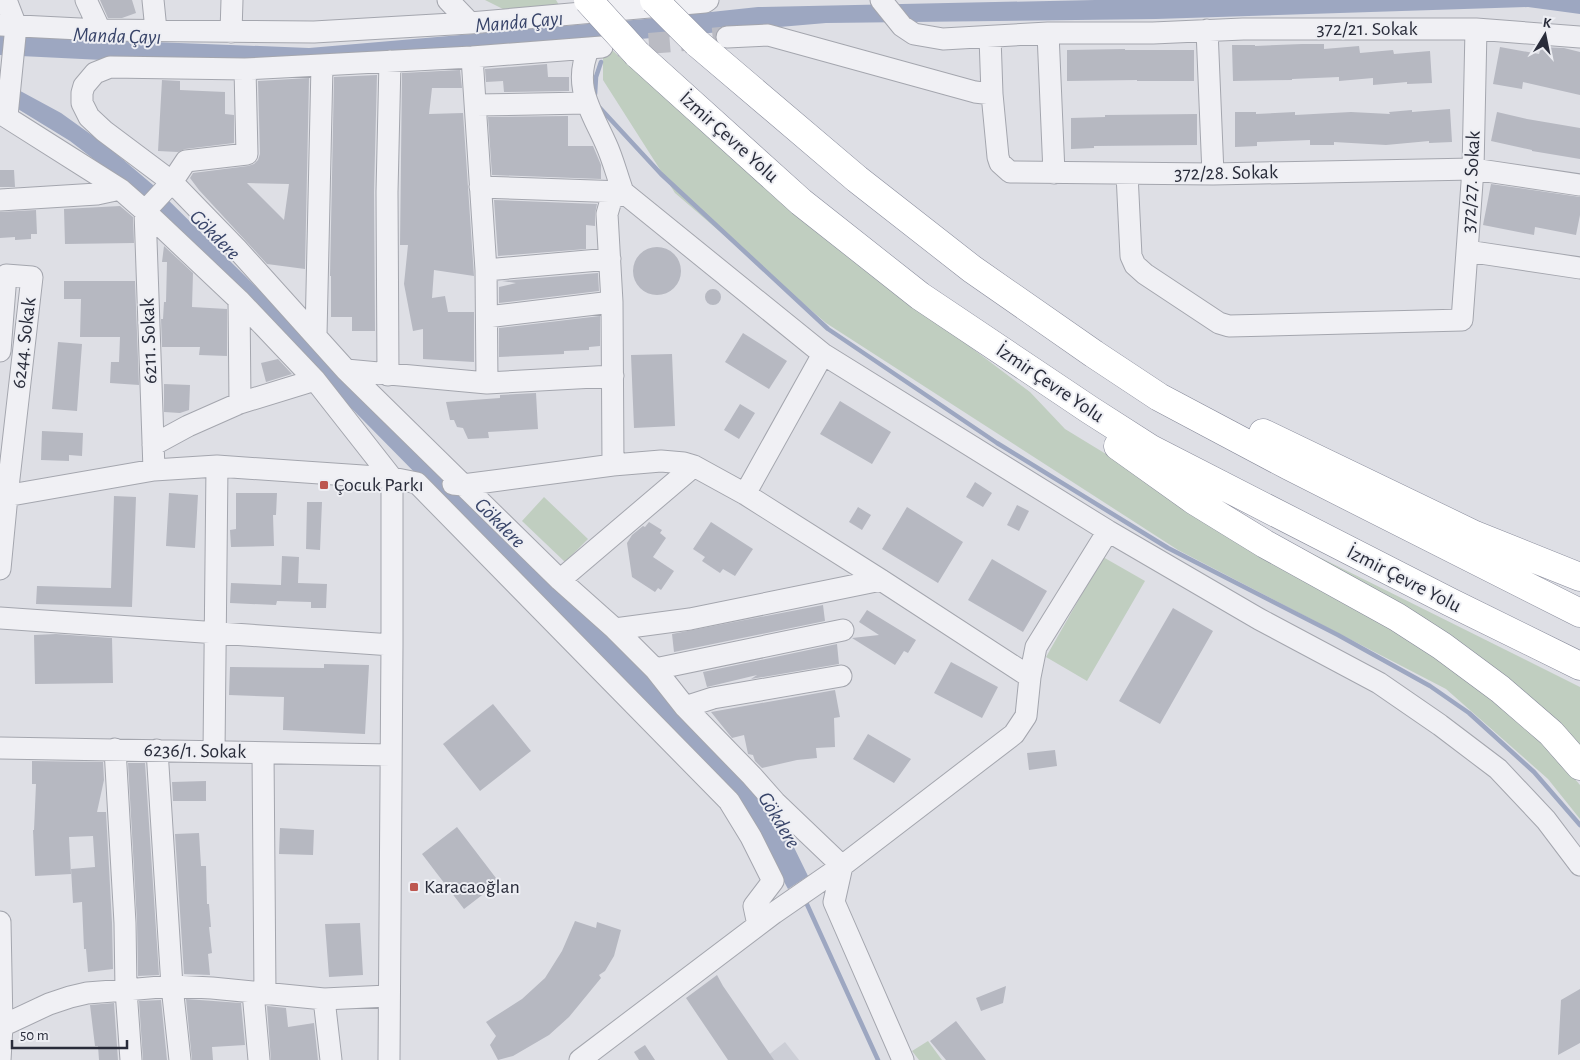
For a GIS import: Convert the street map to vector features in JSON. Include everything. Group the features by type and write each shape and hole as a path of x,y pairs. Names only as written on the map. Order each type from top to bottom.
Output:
{"highway":[{"name":"İzmir Çevre Yolu","path":"588,0 638,54 801,202 920,296 1044,380 1151,449 1450,602 1580,666"},
{"path":"654,0 697,43 857,179 972,269 1094,354 1168,402 1289,466 1580,613"},
{"path":"1094,354 1327,463 1475,535 1580,577"},
{"path":"1044,380 1080,418 1146,468 1195,501 1265,544 1397,617 1442,646 1500,689 1551,733 1580,766"}],"street":[{"path":"6,0 10,28 4,114 120,189 157,198 237,249 346,370 560,580 615,629 655,669 685,707 775,802 842,866"},
{"path":"86,0 100,30"},
{"path":"153,0 156,30"},
{"path":"231,32 232,0"},
{"path":"448,0 470,23"},
{"name":"372/21. Sokak","path":"881,0 902,26 914,34 943,39 1048,33 1153,32 1243,28 1476,29 1580,37"},
{"path":"10,28 156,30 313,36 706,1"},
{"name":"372/27. Sokak","path":"1476,29 1473,169 1467,251 1580,268"},
{"path":"1207,30 1213,174"},
{"path":"1048,33 1054,173"},
{"path":"727,37 768,35 975,92 992,94"},
{"path":"313,36 317,65 316,335"},
{"name":"372/28. Sokak","path":"990,37 992,94 998,157 1000,163 1010,172 1213,174 1473,169 1580,185"},
{"path":"388,1060 392,478 315,380 239,300 104,131 89,117 82,103 82,93 89,79 95,73 110,68 245,69 472,57 595,48 583,61 586,103 607,146 622,192 822,354 1108,531 1259,618 1379,683 1440,725 1498,769 1546,820 1580,865"},
{"path":"472,57 486,270 488,383"},
{"path":"388,375 387,192 390,60"},
{"path":"157,198 186,161 247,154 245,69"},
{"path":"476,105 586,103"},
{"path":"1127,174 1131,256 1135,265 1145,274 1219,323 1229,326 1462,320 1467,251"},
{"path":"480,187 622,192"},
{"path":"0,200 97,194 120,189"},
{"path":"614,465 612,302 607,214 611,200 622,192"},
{"name":"6211. Sokak","path":"154,470 157,198"},
{"path":"486,270 610,259"},
{"name":"6244. Sokak","path":"0,569 7,424 25,336 32,277 6,275 1,339"},
{"path":"239,300 240,403"},
{"path":"487,318 612,302"},
{"path":"1,339 25,336"},
{"path":"745,494 822,354"},
{"path":"346,370 488,383 613,376"},
{"path":"153,445 188,426 240,403 315,380"},
{"path":"3,496 154,470 217,466 392,478 417,483 463,485 614,465 661,461 684,463 694,466 745,494 1030,677"},
{"path":"214,752 217,466"},
{"path":"560,580 694,466"},
{"path":"417,483 729,801 751,837 773,881 754,906 766,919"},
{"path":"580,1060 766,919 842,866 1014,734 1026,716 1030,677 1036,647 1108,531"},
{"path":"615,629 690,619 881,580"},
{"path":"0,618 392,645"},
{"path":"655,669 843,630"},
{"path":"685,707 713,698 841,676"},
{"name":"6236/1. Sokak","path":"0,748 390,755"},
{"path":"115,749 131,1060"},
{"path":"157,750 172,986 180,1060"},
{"path":"259,1060 263,752"},
{"path":"842,866 834,902 903,1060"},
{"path":"0,922 1,1044"},
{"path":"1,1044 49,1004 87,993 172,986 324,999 388,996"},
{"path":"324,999 331,1060"}],"shaded area":[{"path":"785,1042 799,1060 762,1060"}],"green space":[{"path":"485,0 556,0 559,5 503,9"},
{"path":"603,42 809,225 1030,392 1065,429 1306,576 1388,619 1538,735 1580,785 1580,819 1548,779 1446,689 1178,550 826,323 675,193 603,80"},
{"path":"544,497 588,539 565,562 522,521"},
{"path":"1307,551 1580,687 1580,750 1559,726 1469,648"},
{"path":"1103,557 1145,581 1087,681 1046,657"},
{"path":"928,1041 942,1060 919,1060 912,1051"}],"water":[{"path":"1095,0 1580,0 1580,14 1528,7 1156,19 826,23 571,45 246,67 0,55 0,36 309,48 645,19 758,7"},
{"path":"0,80 61,113 107,146 153,185 610,636 759,791 785,829 808,876 788,889 761,839 429,487 143,197 70,141 0,98"}],"building":[{"path":"100,0 132,0 136,13 122,18 108,18"},
{"path":"1324,44 1324,49 1359,46 1360,53 1393,50 1394,54 1430,51 1432,83 1407,84 1407,82 1373,85 1373,78 1339,81 1339,77 1233,81 1232,45"},
{"path":"1500,47 1539,54 1541,47 1564,48 1580,52 1580,95 1523,82 1522,89 1493,84"},
{"path":"1067,50 1194,50 1194,81 1067,81"},
{"path":"547,64 548,77 569,77 569,91 504,92 503,81 486,82 485,69"},
{"path":"460,70 462,88 432,88 429,114 463,113 474,276 434,270 432,298 445,296 448,312 474,312 474,362 423,359 423,329 413,331 404,284 408,245 400,245 402,73"},
{"path":"377,75 374,192 375,331 352,331 352,317 331,317 330,276 334,77"},
{"path":"309,78 305,269 267,264 190,178 193,173 248,166 258,160 260,154 258,81","holes":["247,183 289,184 284,220"]},
{"path":"162,80 180,81 180,90 225,92 225,114 234,115 234,143 185,149 178,152 158,151"},
{"path":"1450,109 1452,142 1429,143 1429,141 1386,145 1334,142 1334,145 1310,145 1310,140 1257,142 1257,146 1235,147 1235,112 1256,112 1256,114 1295,112 1295,115 1351,112 1390,114 1389,112"},
{"path":"1497,112 1580,128 1580,159 1532,151 1491,141"},
{"path":"1197,114 1197,145 1094,146 1094,148 1071,149 1071,118 1105,117 1105,115"},
{"path":"568,116 568,146 593,146 601,165 601,179 492,175 488,117"},
{"path":"0,170 14,170 15,187 0,187"},
{"path":"1491,184 1580,197 1580,215 1576,235 1535,227 1534,235 1483,225"},
{"path":"494,200 597,204 595,226 586,225 586,249 498,256"},
{"path":"120,206 133,217 134,243 65,244 64,209"},
{"path":"36,210 37,234 31,234 31,239 15,240 15,237 0,238 0,212"},
{"path":"164,246 193,273 192,307 227,309 227,356 199,355 200,347 162,347 161,319 163,319 164,302 166,302 167,262 162,262"},
{"path":"657,247 666,249 674,254 679,262 681,271 679,280 674,288 666,293 657,295 648,293 640,288 635,280 633,271 635,262 640,254 648,249"},
{"path":"598,273 599,291 499,303 499,287 516,283 502,281"},
{"path":"64,281 135,281 139,385 110,383 111,362 119,362 120,337 80,337 81,299 64,299"},
{"path":"710,289 716,289 721,294 719,303 710,305 705,300 705,294"},
{"path":"600,316 600,346 589,347 589,350 564,351 564,354 499,357 499,328"},
{"path":"743,333 787,361 769,389 725,362"},
{"path":"58,342 82,344 77,411 52,409"},
{"path":"672,354 675,426 634,428 631,355"},
{"path":"278,359 292,374 266,382 261,363"},
{"path":"164,384 190,385 189,410 180,413 164,412"},
{"path":"536,393 538,429 488,432 489,438 468,439 463,428 457,427 454,420 450,420 446,402 500,398 500,395"},
{"path":"840,401 891,432 872,464 820,434"},
{"path":"740,404 755,413 739,439 724,430"},
{"path":"42,431 83,433 82,456 69,455 69,461 41,460"},
{"path":"975,482 992,493 983,507 966,497"},
{"path":"169,493 198,495 195,548 166,546"},
{"path":"236,493 277,493 276,515 273,515 274,546 231,547 230,530 236,529"},
{"path":"114,496 136,497 132,607 36,604 37,586 111,588"},
{"path":"307,502 322,502 320,550 306,549"},
{"path":"1017,505 1029,511 1019,531 1007,525"},
{"path":"858,507 871,515 862,530 849,522"},
{"path":"907,507 963,542 938,583 882,549"},
{"path":"649,522 662,530 660,533 666,538 653,557 674,571 661,590 658,588 655,592 632,577 627,543 632,535 643,526 645,527"},
{"path":"711,522 753,549 735,576 723,569 720,573 702,561 705,557 693,549"},
{"path":"282,556 299,557 298,583 327,584 326,608 311,608 311,602 277,601 276,605 230,603 231,583 281,585"},
{"path":"992,559 1047,591 1023,632 968,600"},
{"path":"823,605 825,621 674,652 672,634"},
{"path":"1173,608 1213,631 1160,724 1119,701"},
{"path":"867,610 916,640 908,653 904,651 895,665 852,638 879,635 859,622"},
{"path":"56,634 112,638 113,683 35,684 34,635"},
{"path":"837,644 839,664 751,679 757,675 707,687 703,672"},
{"path":"951,662 998,687 982,718 934,693"},
{"path":"324,664 369,665 365,734 283,730 284,697 229,695 230,667 324,668"},
{"path":"835,690 840,717 834,718 835,747 816,748 817,758 797,760 762,768 755,761 753,755 748,754 744,735 732,738 711,712"},
{"path":"493,704 531,751 480,791 443,744"},
{"path":"868,734 911,759 894,783 853,759"},
{"path":"1055,750 1057,766 1029,770 1027,753"},
{"path":"32,761 103,762 104,780 97,812 106,812 113,969 88,972 86,949 84,949 82,902 73,903 71,869 95,867 93,836 69,837 71,874 35,876 33,830 36,784 32,784"},
{"path":"128,763 145,763 159,975 138,976 137,922"},
{"path":"206,781 206,801 173,801 172,782"},
{"path":"457,827 499,882 464,909 422,854"},
{"path":"280,828 314,830 313,855 279,854"},
{"path":"199,833 201,866 206,866 207,904 209,904 211,927 209,927 212,953 208,954 210,975 184,974 175,834"},
{"path":"575,921 596,928 597,922 621,930 614,956 605,971 599,975 601,978 569,1017 549,1035 513,1056 498,1060 490,1045 496,1036 486,1022 522,999 545,978 562,951"},
{"path":"360,923 363,975 329,977 325,924"},
{"path":"717,975 774,1060 728,1060 686,998"},
{"path":"1006,986 1003,1003 981,1011 976,998"},
{"path":"1580,989 1580,1043 1558,1055 1561,1000"},
{"path":"186,999 241,1003 245,1045 212,1047 213,1060 192,1060"},
{"path":"161,1000 167,1060 143,1060 139,1001"},
{"path":"114,1003 118,1060 99,1060 98,1046 95,1046 90,1005"},
{"path":"267,1006 286,1008 288,1027 314,1023 318,1060 271,1060"},
{"path":"956,1021 986,1060 946,1060 930,1041"},
{"path":"645,1045 655,1060 639,1060 634,1052"}],"waterway":[{"path":"595,94 596,77 601,62"},
{"path":"600,108 661,174 828,329 997,443 1168,548 1338,635 1430,686 1469,713 1534,772 1580,825"},
{"name":"Gökdere","path":"805,900 878,1060"}],"tunnel":[{"path":"617,46 727,37"}],"place":[{"name":"Çocuk Parkı","path":"324,485"},
{"name":"Karacaoğlan","path":"414,887"}],"water label":[{"name":"Manda Çayı","path":"519,22"},
{"name":"Manda Çayı","path":"117,36"}]}
